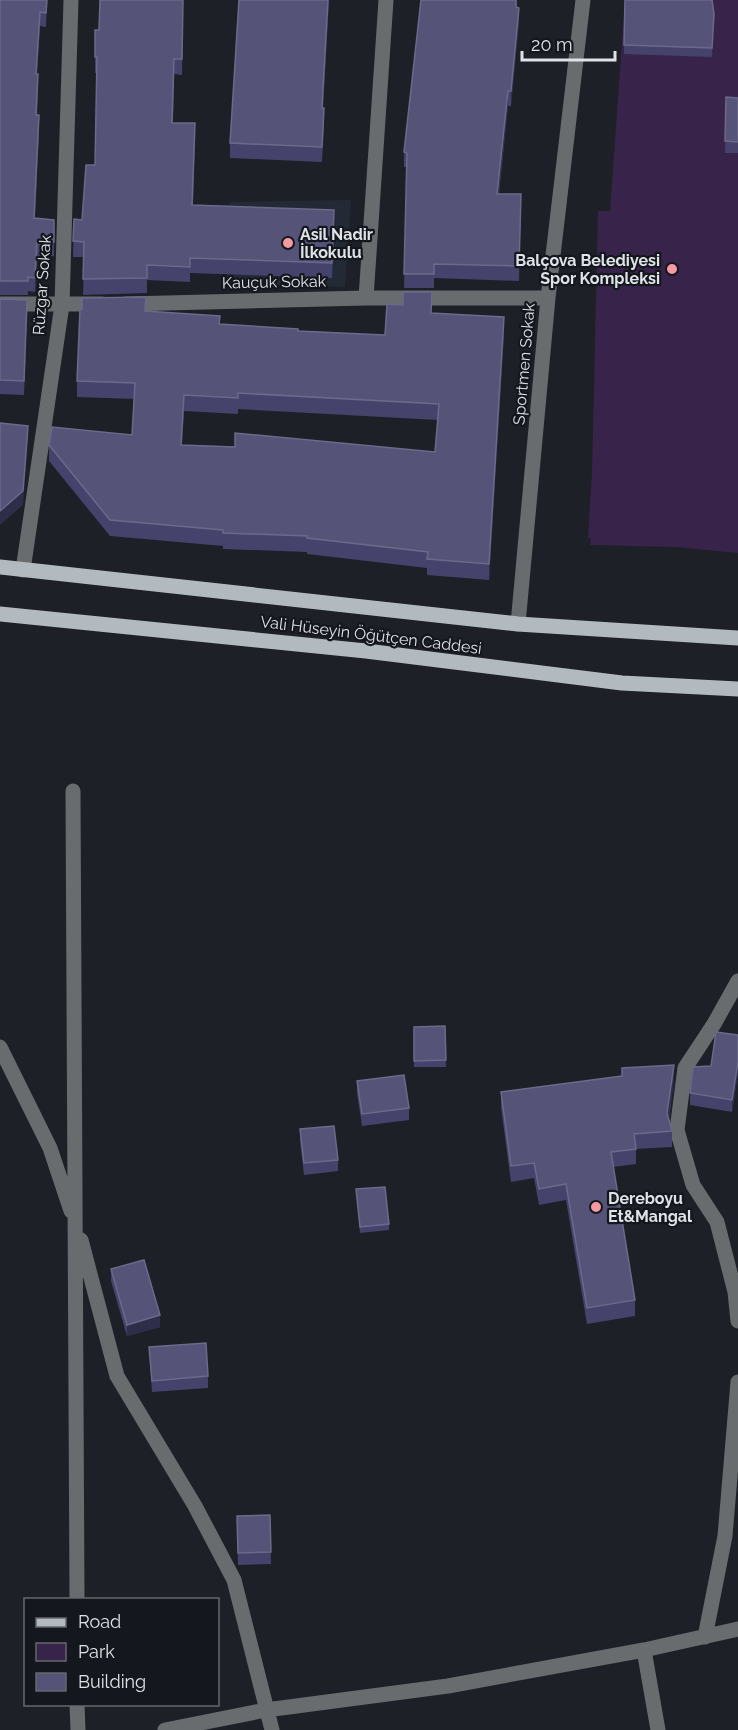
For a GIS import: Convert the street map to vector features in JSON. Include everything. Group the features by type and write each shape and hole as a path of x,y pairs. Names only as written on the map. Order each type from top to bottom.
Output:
{"main road":[{"name":"Vali Hüseyin Öğütçen Caddesi","path":"0,567 518,624 738,638"},
{"name":"Vali Hüseyin Öğütçen Caddesi","path":"0,614 366,651 622,683 738,689"}],"street":[{"name":"Rüzgar Sokak","path":"23,570 62,305 71,0"},
{"path":"366,298 386,0"},
{"name":"Sportmen Sokak","path":"518,624 548,298 584,0"},
{"name":"Kauçuk Sokak","path":"0,304 62,305 366,298 548,298"},
{"path":"73,791 77,1598"},
{"path":"738,981 714,1024 685,1068 677,1130 693,1185 717,1222 735,1292 738,1321"},
{"path":"1,1048 50,1148 75,1223 117,1376 195,1506 234,1580 272,1730"},
{"path":"705,1637 725,1536 738,1382"},
{"path":"165,1730 266,1710 448,1686 644,1650 738,1629"},
{"path":"644,1650 658,1730"},
{"path":"78,1706 78,1730"}],"shaded area":[{"name":"Asil Nadir İlkokulu","path":"351,200 345,287 227,284 229,202"}],"green space":[{"name":"Balçova Belediyesi Spor Kompleksi","path":"625,0 738,0 738,553 676,547 590,545 591,538 588,538 592,472 598,211 610,211"}],"building":[{"path":"0,0 47,0 46,13 40,12 36,74 38,74 36,115 39,115 34,218 54,220 54,242 37,242 35,278 28,277 28,281 0,281"},
{"path":"100,0 183,0 182,59 174,59 172,123 195,123 192,205 334,210 332,263 190,258 190,267 147,265 147,278 83,279 84,242 73,241 74,219 82,220 86,165 95,165 97,57 95,57 95,30 99,30"},
{"path":"239,0 328,0 322,147 230,143"},
{"path":"421,0 516,0 516,7 519,8 511,91 508,91 497,194 521,194 519,266 434,264 434,274 404,274 407,153 404,152"},
{"path":"625,0 712,0 714,14 712,48 624,45"},
{"path":"726,97 738,98 738,142 725,141"},
{"path":"403,292 432,292 431,313 504,317 489,564 427,559 428,552 307,538 307,536 223,533 223,530 110,520 49,445 52,427 132,435 135,383 77,381 82,298 146,297 145,311 220,316 219,324 385,335 387,304 403,305","holes":["238,393 439,404 435,452 235,433 235,447 181,445 184,395 238,398"]},
{"path":"0,299 27,300 24,381 0,380"},
{"path":"0,423 28,426 23,491 0,511"},
{"path":"445,1026 446,1060 414,1061 414,1027"},
{"path":"716,1032 738,1035 738,1062 732,1100 690,1093 693,1067 711,1066"},
{"path":"674,1065 667,1113 672,1131 634,1134 636,1149 611,1152 635,1300 587,1308 566,1184 539,1189 534,1163 511,1166 501,1092 622,1076 622,1068"},
{"path":"404,1075 409,1108 362,1114 357,1081"},
{"path":"334,1126 338,1160 304,1163 300,1129"},
{"path":"385,1187 389,1224 360,1227 356,1189"},
{"path":"144,1260 160,1315 127,1325 111,1269"},
{"path":"206,1343 208,1376 152,1381 149,1347"},
{"path":"270,1515 271,1552 238,1553 237,1516"}],"place":[{"name":"Asil Nadir İlkokulu","path":"288,243"},
{"name":"Balçova Belediyesi Spor Kompleksi","path":"672,269"},
{"name":"Dereboyu Et&Mangal","path":"596,1207"}]}
